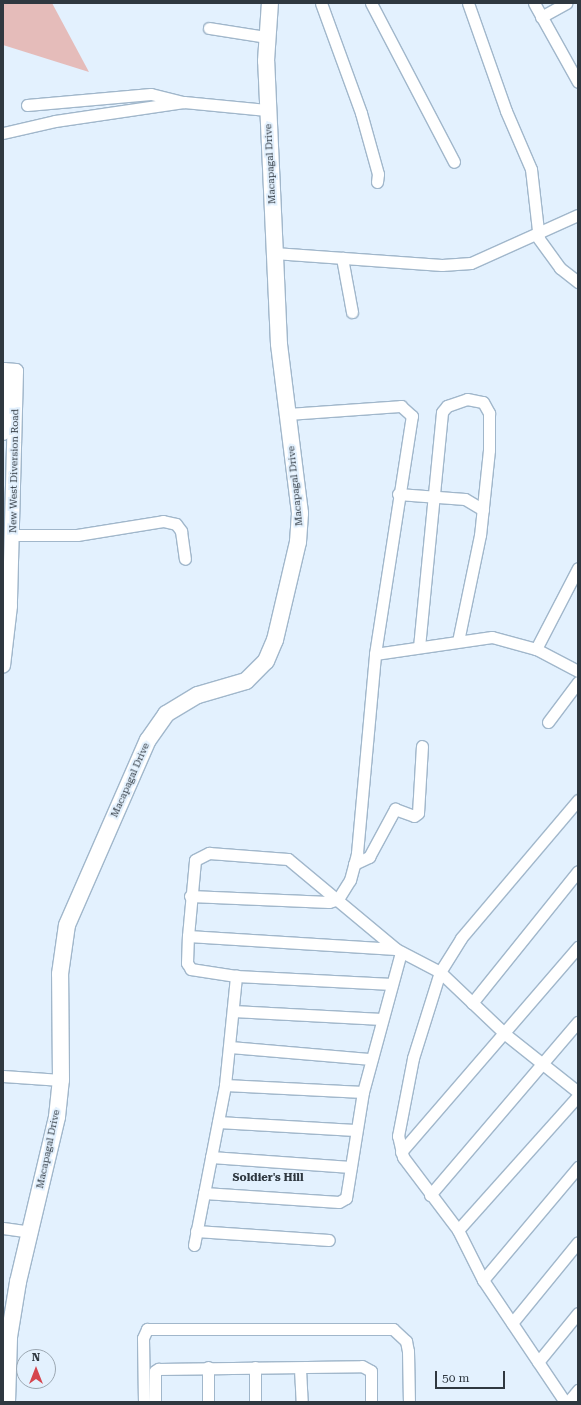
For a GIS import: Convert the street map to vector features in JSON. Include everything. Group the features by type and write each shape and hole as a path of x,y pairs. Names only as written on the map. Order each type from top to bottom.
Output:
{"main road":[{"name":"Macapagal Drive","path":"7,1402 5,1386 6,1337 57,1117 61,1080 60,974 67,925 148,740 166,714 181,703 232,688 258,673 275,640 300,530 286,414 274,253 267,110 266,37 270,3"}],"street":[{"path":"321,3 360,113 378,174 377,182"},
{"path":"371,3 454,162"},
{"path":"468,3 531,169 536,231 551,257 578,282"},
{"path":"534,3 578,82"},
{"path":"541,17 566,3"},
{"path":"209,28 266,37"},
{"path":"27,105 150,94 184,102 267,110"},
{"path":"3,132 62,120 184,102"},
{"path":"274,253 442,265 471,263 536,231 578,215"},
{"path":"342,258 352,312"},
{"name":"New West Diversion Road","path":"3,433 10,371"},
{"name":"New West Diversion Road","path":"3,666 12,535 10,371"},
{"path":"419,647 442,412 458,402 477,400 488,413 483,510 458,641"},
{"path":"190,896 312,903 338,899 350,880 354,864 375,654 398,494 412,421 406,407 286,414"},
{"path":"398,494 435,495 465,499 483,510"},
{"path":"12,535 77,535 163,521 176,524 181,531 185,559"},
{"path":"536,649 578,568"},
{"path":"375,654 492,637 536,649 578,670"},
{"path":"548,722 578,682"},
{"path":"354,864 370,857 394,809 414,816 418,813 422,746"},
{"path":"565,1402 483,1280 458,1230 430,1195 401,1152 399,1124 413,1058 440,972 461,938 578,800"},
{"path":"392,984 236,976 191,969 187,964 188,936 190,896 195,860 209,853 283,857 338,899 399,950 440,972 505,1034 578,1092"},
{"path":"472,1003 578,870"},
{"path":"188,936 399,950"},
{"path":"401,1152 505,1034 578,948"},
{"path":"204,1193 339,1202 346,1198 355,1130 362,1092 392,984 399,950"},
{"path":"194,1245 225,1085 236,976"},
{"path":"233,1011 382,1019"},
{"path":"430,1195 578,1022"},
{"path":"230,1047 371,1059"},
{"path":"3,1076 61,1080"},
{"path":"225,1085 362,1092"},
{"path":"458,1230 578,1096"},
{"path":"218,1122 355,1130"},
{"path":"211,1156 351,1167"},
{"path":"483,1280 578,1167"},
{"path":"3,1228 30,1232"},
{"path":"196,1231 329,1240"},
{"path":"512,1323 578,1242"},
{"path":"538,1362 578,1313"},
{"path":"144,1402 142,1338 147,1329 393,1329 406,1341 409,1402"},
{"path":"208,1367 208,1402"},
{"path":"155,1402 154,1371 208,1367 300,1369 369,1368 371,1402"},
{"path":"255,1367 255,1402"},
{"path":"300,1369 302,1402"},
{"path":"568,1402 578,1390"}],"shaded area":[{"path":"3,3 52,3 89,72 3,45"}],"district":[{"name":"Soldier's Hill","path":"268,1178"}]}
